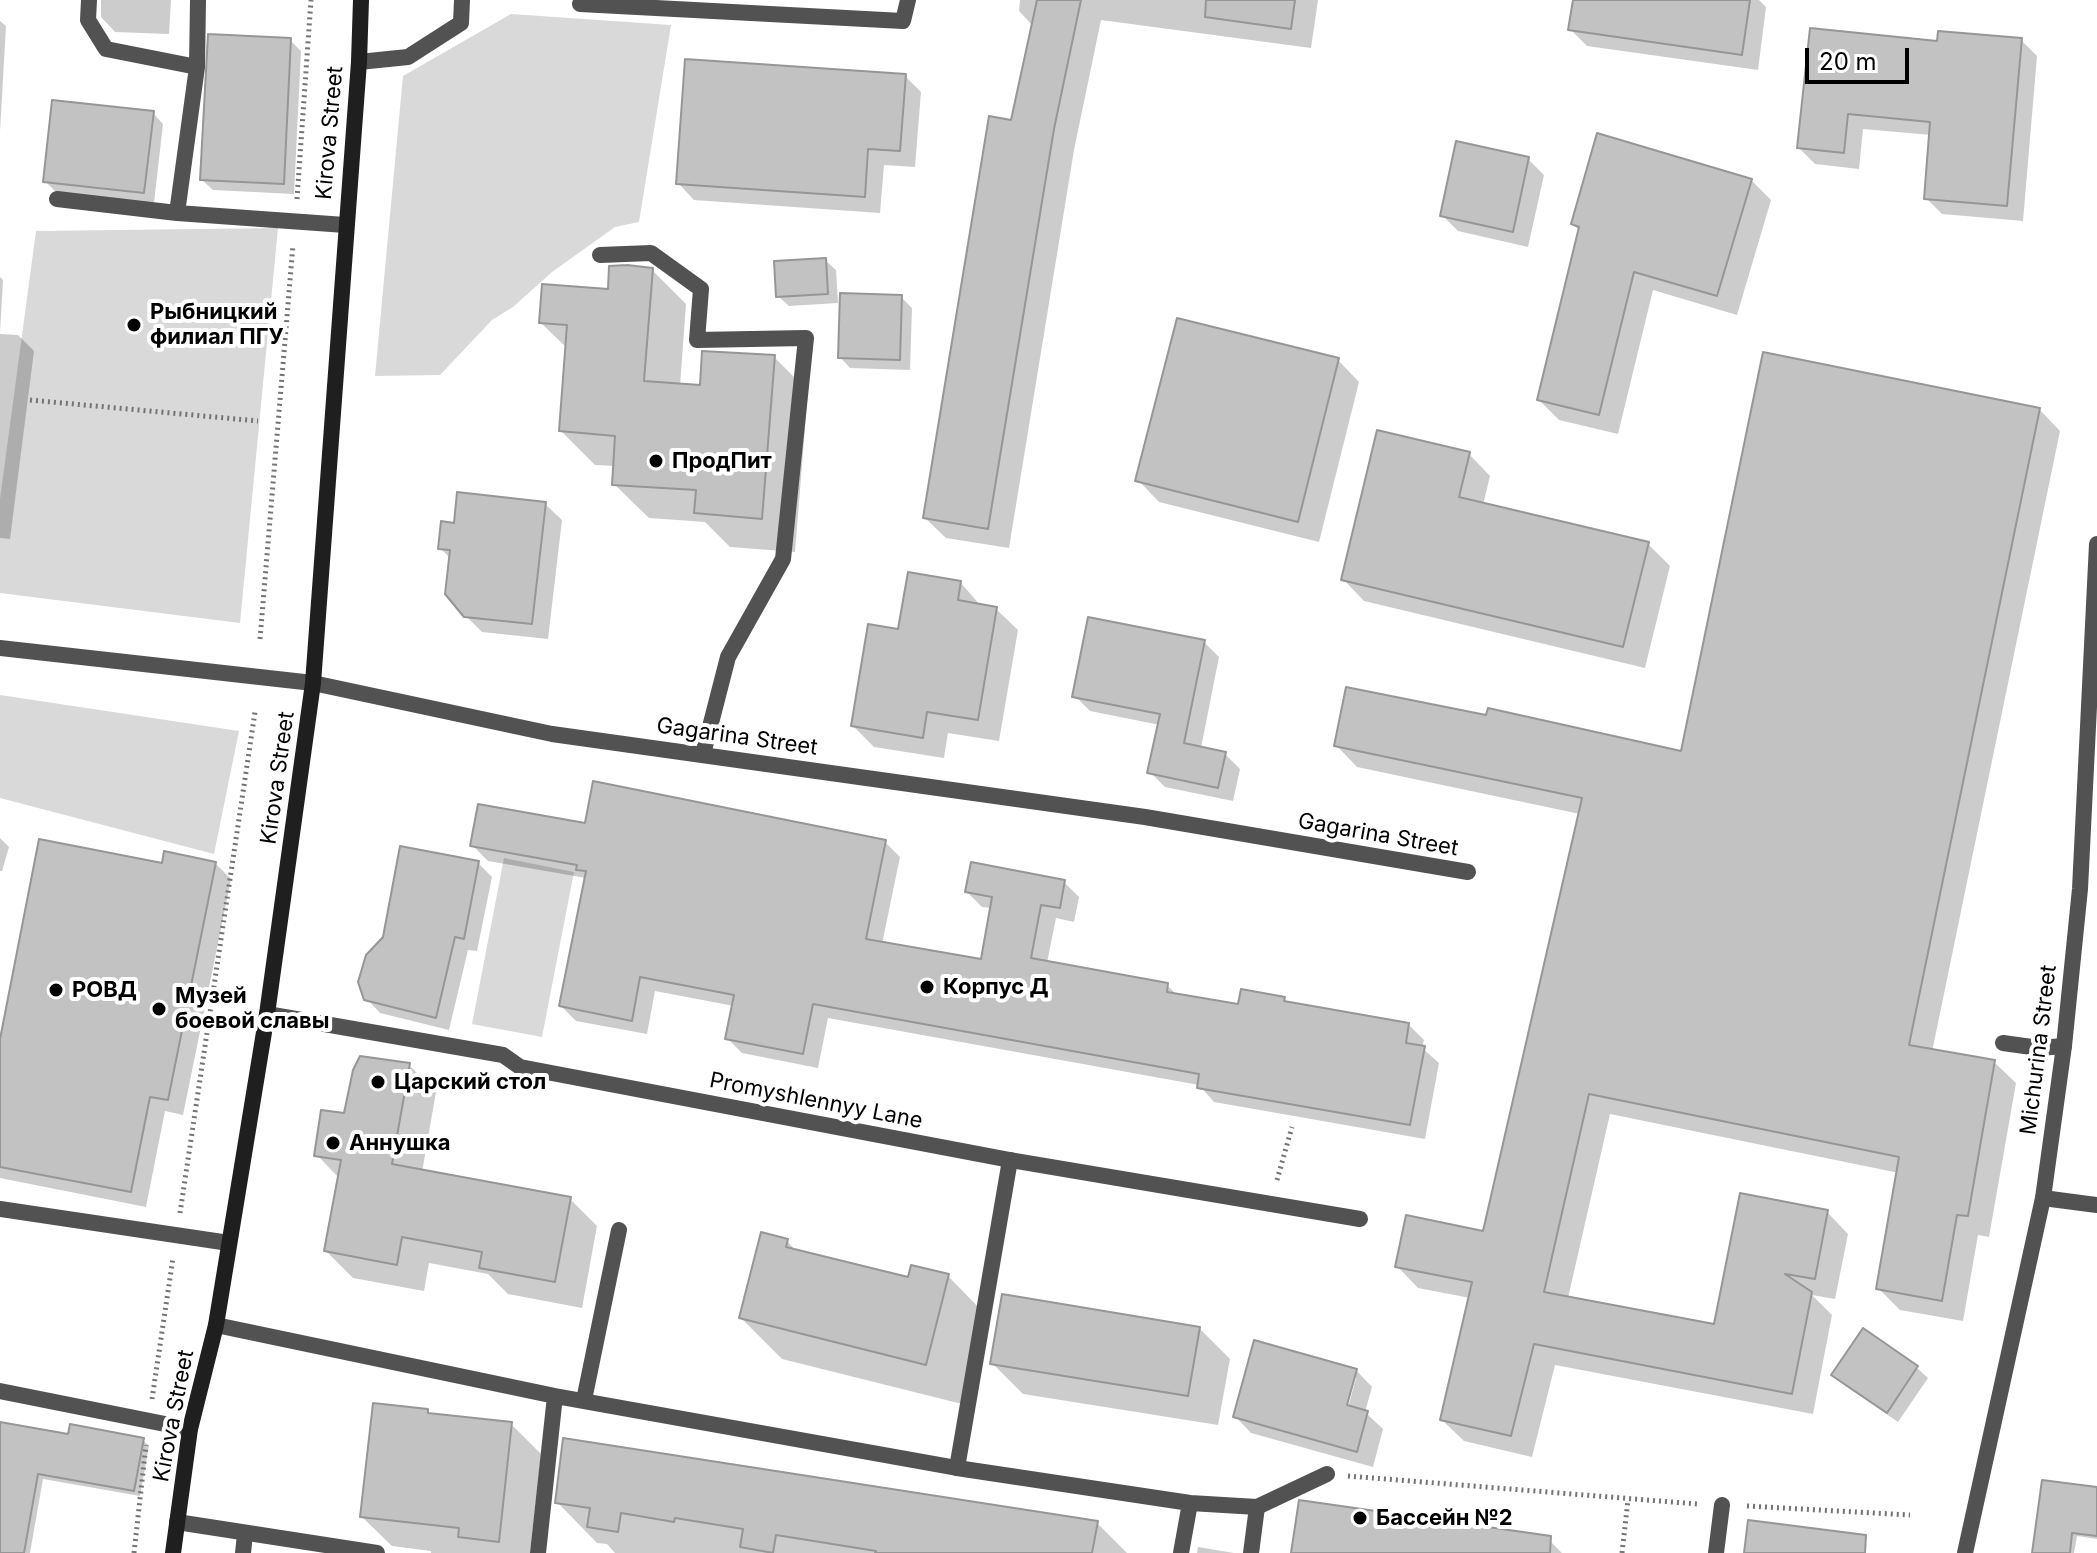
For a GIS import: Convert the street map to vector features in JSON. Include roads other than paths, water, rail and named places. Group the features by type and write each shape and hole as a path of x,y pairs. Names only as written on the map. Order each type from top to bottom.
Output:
{"main road":[{"name":"Kirova Street","path":"173,1553 190,1429 216,1325 267,1014 313,683 361,0"}],"street":[{"path":"89,0 88,20 106,49 197,67"},
{"path":"177,213 197,67 198,0"},
{"path":"359,62 408,57 461,23 462,0"},
{"path":"580,4 903,21 908,0"},
{"path":"57,199 177,213 345,225"},
{"path":"600,255 651,253 701,289 697,340 806,338 783,559 728,657 703,754"},
{"name":"Michurina Street","path":"1965,1553 2043,1198 2064,1046 2080,889 2097,544"},
{"name":"Gagarina Street","path":"0,648 313,683 542,732 1145,817 1468,872"},
{"name":"Promyshlennyy Lane","path":"267,1014 503,1055 520,1067 1010,1160 1360,1219"},
{"path":"2003,1043 2039,1048 2064,1046"},
{"path":"957,1468 1010,1160"},
{"path":"2043,1198 2097,1205"},
{"path":"0,1209 229,1243"},
{"path":"584,1400 619,1230"},
{"path":"216,1325 555,1396 957,1468 1190,1503 1257,1507 1327,1474"},
{"path":"0,1391 190,1429"},
{"path":"538,1553 555,1396"},
{"path":"1181,1553 1190,1503"},
{"path":"1716,1553 1722,1505"},
{"path":"1251,1553 1257,1507"},
{"path":"177,1522 377,1553"},
{"path":"243,1553 245,1534"}],"place":[{"name":"Рыбницкий филиал ПГУ","path":"134,325"},
{"name":"ПродПит","path":"656,461"},
{"name":"Корпус Д","path":"927,987"},
{"name":"РОВД","path":"56,990"},
{"name":"Музей боевой славы","path":"159,1009"},
{"name":"Царский стол","path":"378,1082"},
{"name":"Аннушка","path":"333,1143"},
{"name":"Бассейн №2","path":"1360,1518"}]}
